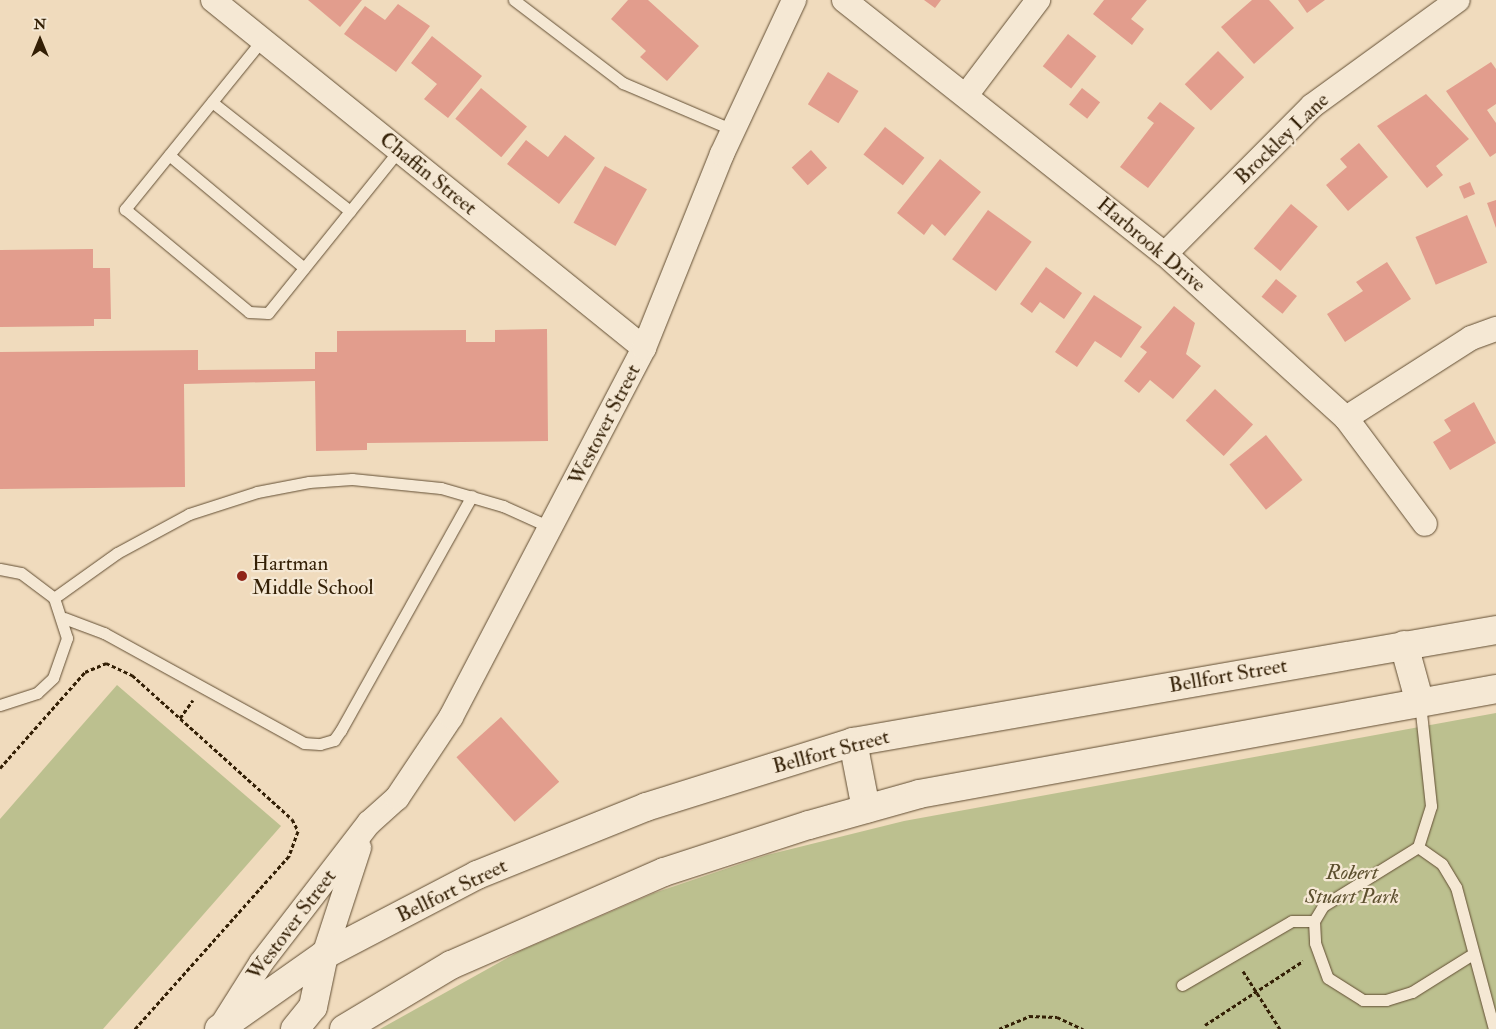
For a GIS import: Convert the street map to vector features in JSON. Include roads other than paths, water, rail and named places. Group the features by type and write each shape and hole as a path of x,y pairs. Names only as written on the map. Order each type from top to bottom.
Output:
{"main road":[{"name":"Bellfort Street","path":"219,1029 324,955 477,875 610,821 853,742 1496,630"},
{"path":"1404,645 1420,703"},
{"path":"344,1029 451,965 664,872 866,809 919,794 1496,689"},
{"path":"853,742 866,809"},
{"path":"295,1029 313,1007 324,955"}],"street":[{"name":"Chaffin Street","path":"213,0 644,348"},
{"name":"Westover Street","path":"219,1029 262,963 369,824 397,798 451,717 552,528 644,348 733,130 794,0"},
{"name":"Harbrook Drive","path":"844,0 967,94 1165,254 1346,418 1425,524"},
{"path":"967,94 1038,0"},
{"name":"Brockley Lane","path":"1165,254 1312,106 1458,0"},
{"path":"1346,418 1471,338 1496,329"},
{"name":"Westover Street","path":"324,955 338,903 369,824"}],"lane":[{"path":"514,0 623,83 733,130"},
{"path":"262,40 125,209 249,312 268,313 399,150"},
{"path":"212,102 350,211"},
{"path":"169,155 304,268"},
{"path":"54,598 117,553 189,514 257,492 352,479 472,496 552,528"},
{"path":"64,618 104,633 304,743 320,744 334,740 472,496"},
{"path":"0,569 21,573 54,598 64,618 67,638 53,678 37,693 0,705"},
{"path":"1420,703 1431,806 1418,847 1323,906 1314,921 1315,943 1328,978 1363,1000 1386,1000 1412,992 1471,955"},
{"path":"1418,847 1442,864 1456,887 1471,955 1485,985 1494,1029"},
{"path":"1182,985 1292,921 1314,921"}],"place":[{"name":"Hartman Middle School","path":"242,576"}],"park label":[{"name":"Robert Stuart Park","path":"1352,885"}]}
